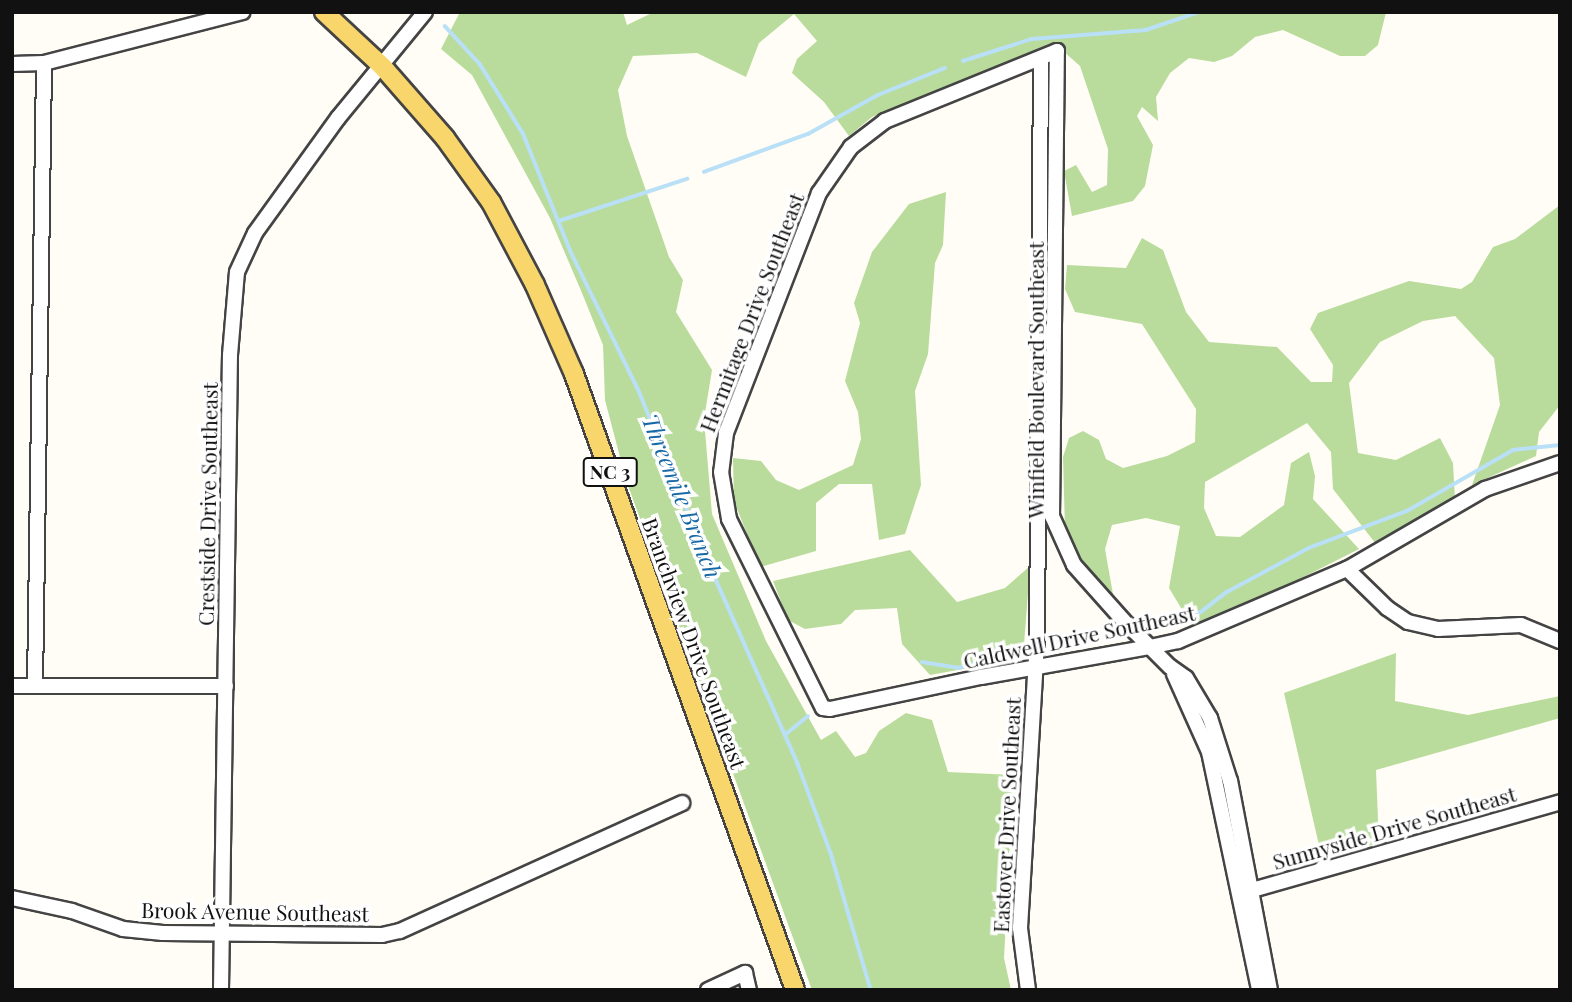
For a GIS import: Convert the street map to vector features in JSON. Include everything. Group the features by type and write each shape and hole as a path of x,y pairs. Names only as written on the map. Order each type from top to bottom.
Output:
{"main road":[{"name":"Branchview Drive Southeast","path":"324,12 382,66 445,138 491,202 535,285 574,374 795,990"}],"street":[{"path":"12,64 44,63 243,12"},
{"name":"Crestside Drive Southeast","path":"221,990 230,355 237,272 255,233 338,118 425,12"},
{"name":"Hermitage Drive Southeast","path":"823,708 729,519 721,472 726,433 814,205 832,169 885,121 1057,51"},
{"name":"Winfield Boulevard Southeast","path":"1057,51 1052,516 1074,565 1170,667 1204,734 1270,990"},
{"name":"Winfield Boulevard Southeast","path":"1038,515 1041,58"},
{"path":"35,686 44,63"},
{"name":"Caldwell Drive Southeast","path":"823,708 1150,647 1214,628 1347,569 1485,489 1560,463"},
{"name":"Eastover Drive Southeast","path":"1028,990 1020,928 1035,667 1038,515"},
{"path":"1347,569 1387,608 1408,622 1438,629 1521,625 1560,640"},
{"path":"12,686 226,686"},
{"name":"Sunnyside Drive Southeast","path":"1246,892 1560,802"},
{"name":"Brook Avenue Southeast","path":"12,898 72,911 123,929 349,937 400,931 682,803"},
{"name":"Winfield Boulevard Southeast","path":"1246,892 1259,990"},
{"path":"708,990 745,973 748,990"}],"green space":[{"path":"460,12 623,12 627,25 654,12 1386,12 1378,45 1365,56 1340,56 1283,30 1255,37 1232,56 1214,62 1189,58 1170,73 1156,97 1158,121 1142,107 1137,116 1153,145 1145,186 1133,201 1072,216 1064,171 1076,165 1092,192 1107,185 1108,149 1080,66 1054,43 872,117 849,136 824,102 792,73 797,59 817,41 794,14 759,43 746,77 697,53 633,56 618,90 627,136 669,257 683,280 676,312 712,370 704,419 712,514 766,641 821,740 836,731 855,757 866,753 879,731 906,713 932,720 948,772 1014,775 1004,958 1011,990 812,990 626,480 605,400 603,345 550,218 472,75 441,49"},
{"path":"946,192 943,245 935,263 928,354 915,391 921,485 905,534 879,540 872,484 839,484 816,503 816,551 760,567 734,501 733,458 761,461 776,480 799,490 853,465 861,439 858,412 845,381 860,323 854,303 872,252 909,204"},
{"path":"1560,205 1560,405 1539,432 1536,456 1472,485 1500,405 1494,358 1455,316 1423,321 1380,342 1349,383 1358,453 1396,460 1440,438 1453,463 1455,499 1376,544 1333,489 1331,452 1307,423 1205,482 1204,508 1216,536 1240,537 1284,505 1291,463 1309,452 1315,476 1313,499 1359,549 1244,607 1192,626 1169,588 1180,526 1146,518 1112,525 1105,549 1114,600 1080,557 1065,529 1063,457 1069,438 1083,431 1099,440 1106,459 1123,468 1167,456 1195,442 1196,409 1142,324 1075,312 1065,289 1067,265 1126,268 1142,238 1163,250 1186,312 1209,342 1277,347 1311,382 1332,382 1333,365 1310,329 1318,313 1409,281 1461,289 1472,282 1493,247 1515,239"},
{"path":"910,550 957,602 1005,588 1030,566 1023,658 930,675 902,644 897,608 855,610 841,624 805,629 788,620 773,581"},
{"path":"1396,653 1395,701 1468,715 1560,696 1560,718 1376,770 1379,844 1321,854 1284,693"}],"waterway":[{"path":"963,61 1032,39 1146,30 1199,12"},
{"name":"Threemile Branch","path":"445,26 480,64 523,133 571,252 639,391 714,575 798,764 831,853 871,990"},
{"path":"704,172 808,134 878,95 945,68"},
{"path":"559,221 687,179"},
{"path":"1152,627 1169,626 1201,612 1227,592 1309,548 1407,511 1513,450 1560,445"},
{"path":"1052,643 1124,633"},
{"path":"922,662 958,668 1023,650"},
{"path":"786,734 808,716"}]}
